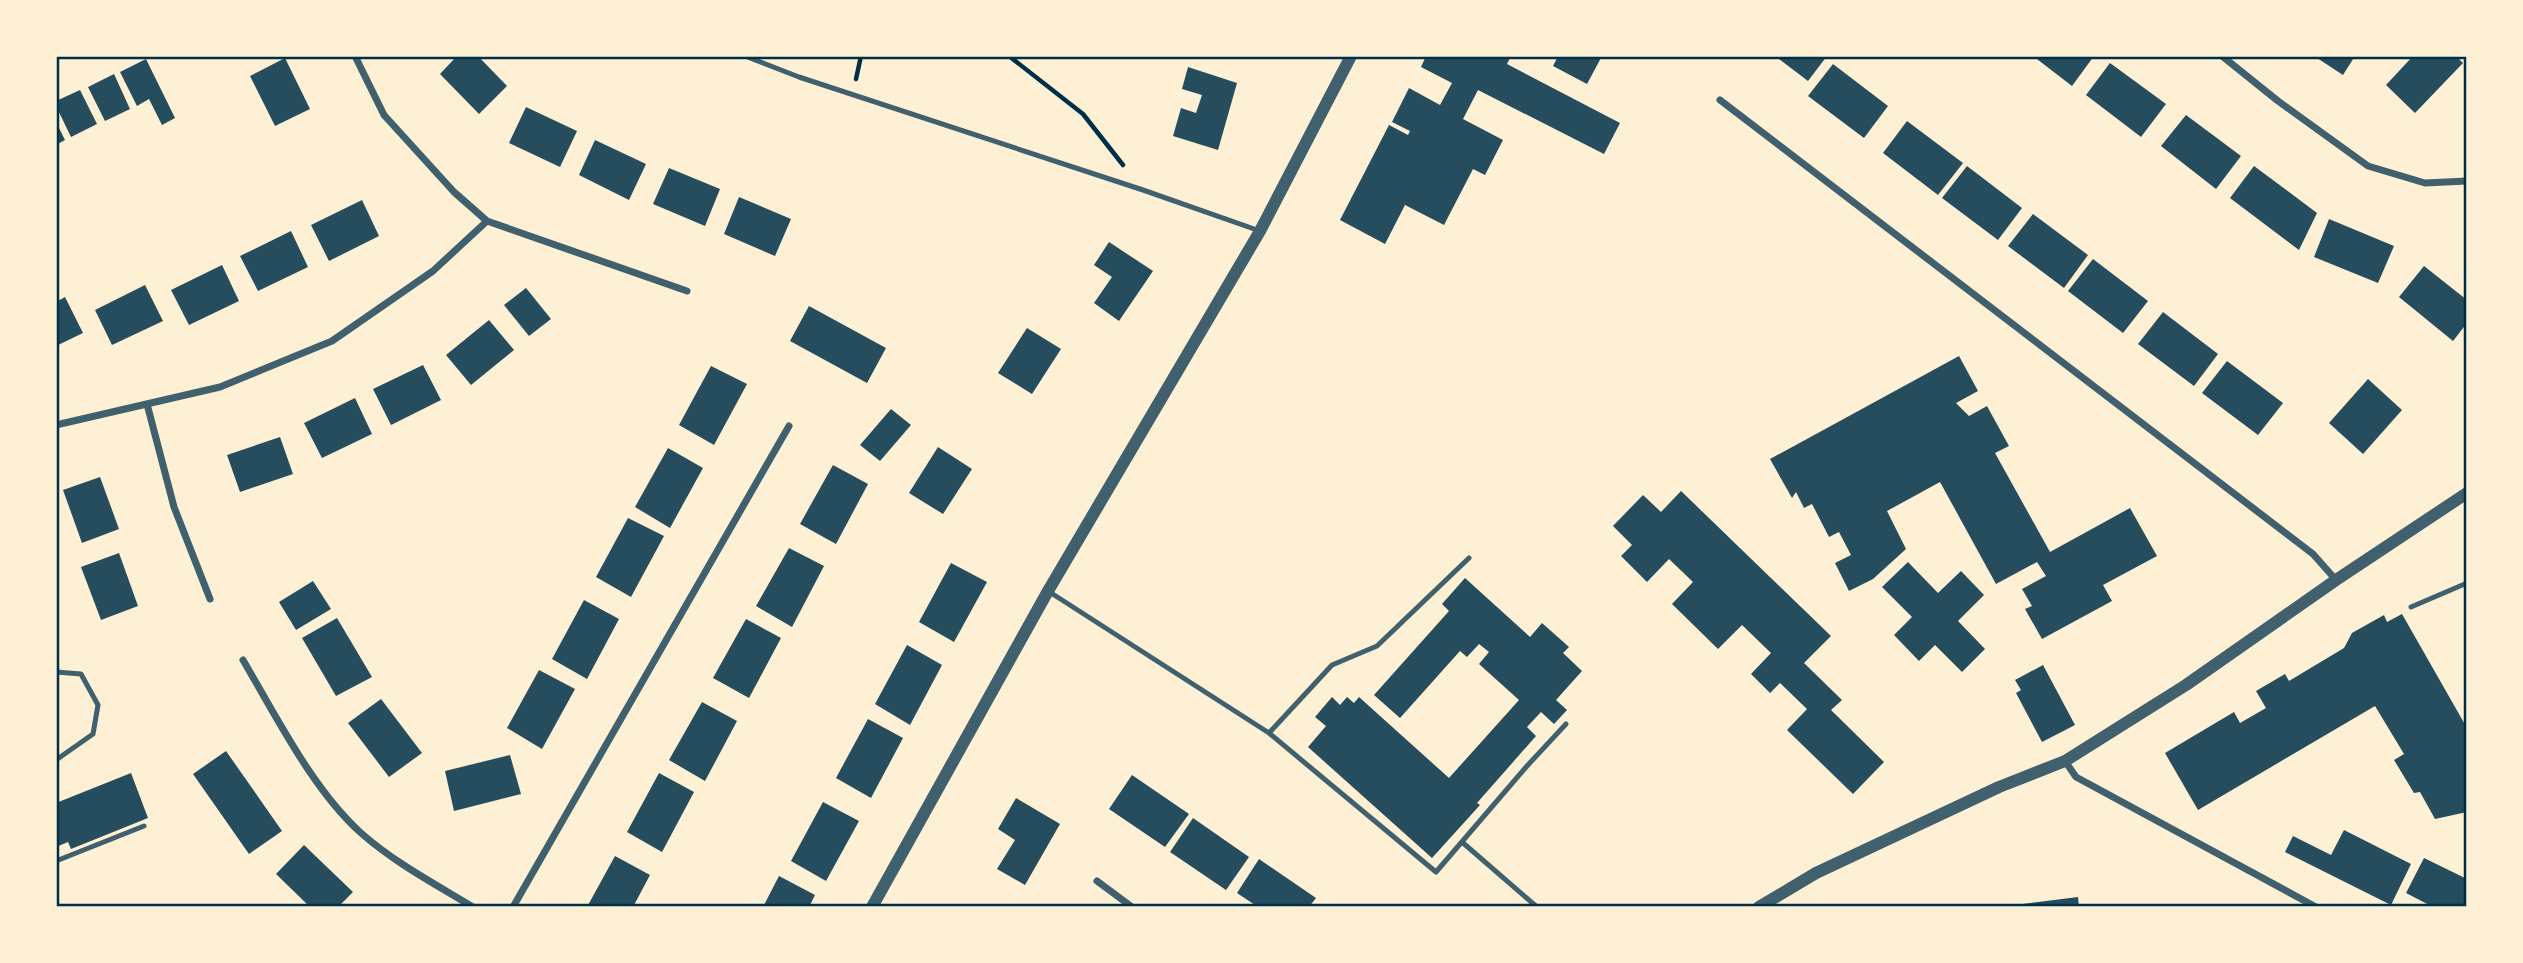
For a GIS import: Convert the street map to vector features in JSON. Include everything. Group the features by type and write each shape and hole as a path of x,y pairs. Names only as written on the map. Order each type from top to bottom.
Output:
{"street":[{"path":"355,56 384,116 454,192 487,221 687,291"},
{"path":"872,907 1048,591 1260,231 1351,56"},
{"path":"2222,56 2278,101 2368,166 2425,183 2467,181"},
{"path":"1720,100 2313,554 2336,580"},
{"path":"56,425 220,387 332,341 433,271 487,221"},
{"path":"147,404 174,507 210,599"},
{"path":"513,907 789,426"},
{"path":"1759,907 1816,873 1999,788 2065,761 2186,685 2336,580 2467,494"},
{"path":"243,660 294,746 331,798 360,832 398,863 473,907"},
{"path":"2065,761 2076,777 2316,907"},
{"path":"1097,881 1132,907"}],"lane":[{"path":"745,56 799,77 1260,231"},
{"path":"1269,733 1332,665 1377,646 1469,558"},
{"path":"2411,607 2467,583"},
{"path":"1048,591 1269,733 1436,873 1566,724"},
{"path":"56,672 81,674 98,705 93,734 56,760"},
{"path":"56,861 144,826"},
{"path":"1462,842 1538,907"}],"path":[{"path":"1009,56 1083,114 1143,190"}],"building":[{"path":"457,56 478,56 507,86 479,114 440,74"},
{"path":"1426,56 1511,56 1507,64 1620,123 1604,154 1478,90 1463,119 1503,140 1485,175 1473,169 1444,225 1405,205 1385,244 1340,220 1389,125 1408,135 1410,131 1392,122 1409,88 1440,105 1452,83 1421,67"},
{"path":"1558,56 1602,56 1587,84 1553,66"},
{"path":"1775,56 1827,56 1808,81"},
{"path":"2033,56 2094,56 2072,86"},
{"path":"2314,56 2355,56 2343,75"},
{"path":"2413,56 2456,56 2463,63 2415,113 2386,85"},
{"path":"285,58 310,109 275,126 250,76"},
{"path":"146,59 175,118 162,125 149,99 137,106 120,72"},
{"path":"2110,63 2166,104 2141,137 2086,95"},
{"path":"1833,64 1888,106 1864,138 1808,96"},
{"path":"1188,67 1237,83 1218,150 1173,136 1181,108 1196,113 1202,95 1182,89"},
{"path":"114,74 130,109 105,121 88,87"},
{"path":"80,90 97,124 71,137 56,101"},
{"path":"526,107 577,131 560,167 509,143"},
{"path":"2186,115 2241,156 2216,189 2161,146"},
{"path":"1907,121 1963,163 1938,195 1883,153"},
{"path":"56,122 65,140 56,145"},
{"path":"595,140 646,164 629,200 579,175"},
{"path":"1967,166 2022,208 1998,240 1942,198"},
{"path":"2254,166 2317,213 2299,250 2230,198"},
{"path":"669,168 720,189 705,226 653,204"},
{"path":"739,197 791,219 775,256 724,234"},
{"path":"362,200 379,236 329,261 311,225"},
{"path":"2033,214 2088,255 2064,288 2008,246"},
{"path":"2329,219 2394,246 2378,283 2314,257"},
{"path":"291,231 308,267 258,291 240,256"},
{"path":"1109,242 1153,271 1119,321 1094,303 1112,277 1094,265"},
{"path":"2093,259 2148,301 2123,333 2068,291"},
{"path":"222,265 239,301 189,325 171,290"},
{"path":"2424,266 2467,300 2467,323 2453,341 2399,297"},
{"path":"145,285 163,321 112,345 95,310"},
{"path":"526,288 551,319 529,336 504,305"},
{"path":"65,297 83,333 56,346 56,302"},
{"path":"809,306 886,348 867,383 790,341"},
{"path":"2163,312 2218,354 2194,386 2138,344"},
{"path":"489,320 514,350 471,385 446,355"},
{"path":"1027,328 1061,349 1032,394 998,373"},
{"path":"1959,356 1978,391 1956,403 1969,416 1987,406 2009,446 1995,453 2050,552 2130,508 2157,556 2103,585 2112,601 2042,639 2025,609 2032,606 2022,589 2046,576 2037,562 1996,584 1940,482 1887,511 1906,549 1873,579 1849,591 1835,563 1851,555 1839,532 1829,537 1812,504 1804,508 1796,492 1792,498 1770,459"},
{"path":"2227,361 2283,403 2258,435 2202,393"},
{"path":"423,365 441,400 391,425 373,389"},
{"path":"711,366 747,384 714,445 679,425"},
{"path":"2368,379 2402,410 2363,454 2329,423"},
{"path":"355,398 372,434 322,458 304,423"},
{"path":"891,409 911,425 880,461 860,445"},
{"path":"280,437 293,474 240,492 227,455"},
{"path":"938,447 972,469 943,514 909,493"},
{"path":"668,448 703,468 670,528 635,507"},
{"path":"833,465 868,484 836,544 800,524"},
{"path":"100,477 119,529 82,543 63,490"},
{"path":"1681,491 1831,636 1804,663 1842,700 1831,710 1884,762 1853,794 1787,730 1807,709 1780,683 1770,693 1751,674 1771,653 1742,625 1718,649 1672,604 1693,582 1669,559 1647,582 1621,556 1632,545 1613,526 1643,495 1661,512"},
{"path":"628,518 664,536 631,597 596,577"},
{"path":"789,548 824,566 792,627 756,606"},
{"path":"119,553 138,606 101,620 81,567"},
{"path":"1908,562 1938,593 1961,571 1984,595 1958,621 1985,649 1962,672 1935,645 1919,661 1894,635 1912,617 1882,587"},
{"path":"951,563 987,582 954,642 919,622"},
{"path":"1465,578 1530,637 1542,623 1569,647 1563,653 1582,671 1556,700 1567,710 1554,724 1541,712 1527,727 1536,736 1477,803 1480,805 1432,858 1308,747 1326,726 1315,717 1332,697 1340,705 1347,697 1354,703 1359,697 1449,778 1519,700 1479,664 1489,652 1479,644 1467,657 1460,651 1400,718 1374,695 1449,611 1442,604"},
{"path":"313,581 331,609 296,630 279,602"},
{"path":"584,600 619,619 587,679 552,659"},
{"path":"2402,614 2467,728 2467,812 2435,819 2420,792 2414,793 2394,760 2404,754 2375,706 2198,810 2165,753 2234,712 2240,723 2266,708 2256,691 2285,674 2289,681 2344,648 2352,633 2384,615 2387,622"},
{"path":"337,618 372,677 336,696 302,638"},
{"path":"746,619 781,638 749,698 713,678"},
{"path":"907,645 942,665 910,725 875,704"},
{"path":"2043,665 2075,725 2042,742 2016,693 2021,690 2015,680"},
{"path":"539,670 575,689 542,749 507,728"},
{"path":"381,699 422,753 389,777 348,723"},
{"path":"702,702 737,721 705,781 669,760"},
{"path":"868,719 903,738 871,798 836,778"},
{"path":"226,751 282,831 249,854 193,774"},
{"path":"510,755 521,794 454,811 445,771"},
{"path":"131,773 148,818 71,849 68,842 56,847 56,803"},
{"path":"659,773 694,792 662,852 627,832"},
{"path":"1132,775 1189,814 1165,847 1109,809"},
{"path":"1016,798 1060,824 1025,885 997,869 1015,840 998,829"},
{"path":"823,802 859,821 826,881 791,861"},
{"path":"1193,818 1249,857 1226,890 1170,852"},
{"path":"2344,830 2411,864 2391,905 2285,852 2293,836 2331,855"},
{"path":"304,845 353,892 338,907 310,907 276,874"},
{"path":"615,856 650,875 633,907 587,907"},
{"path":"2424,858 2467,879 2467,907 2433,907 2406,893"},
{"path":"1259,859 1316,898 1309,907 1258,907 1237,893"},
{"path":"779,876 815,895 809,907 763,907"},
{"path":"2078,897 2079,907 2015,907 2015,905"}]}
